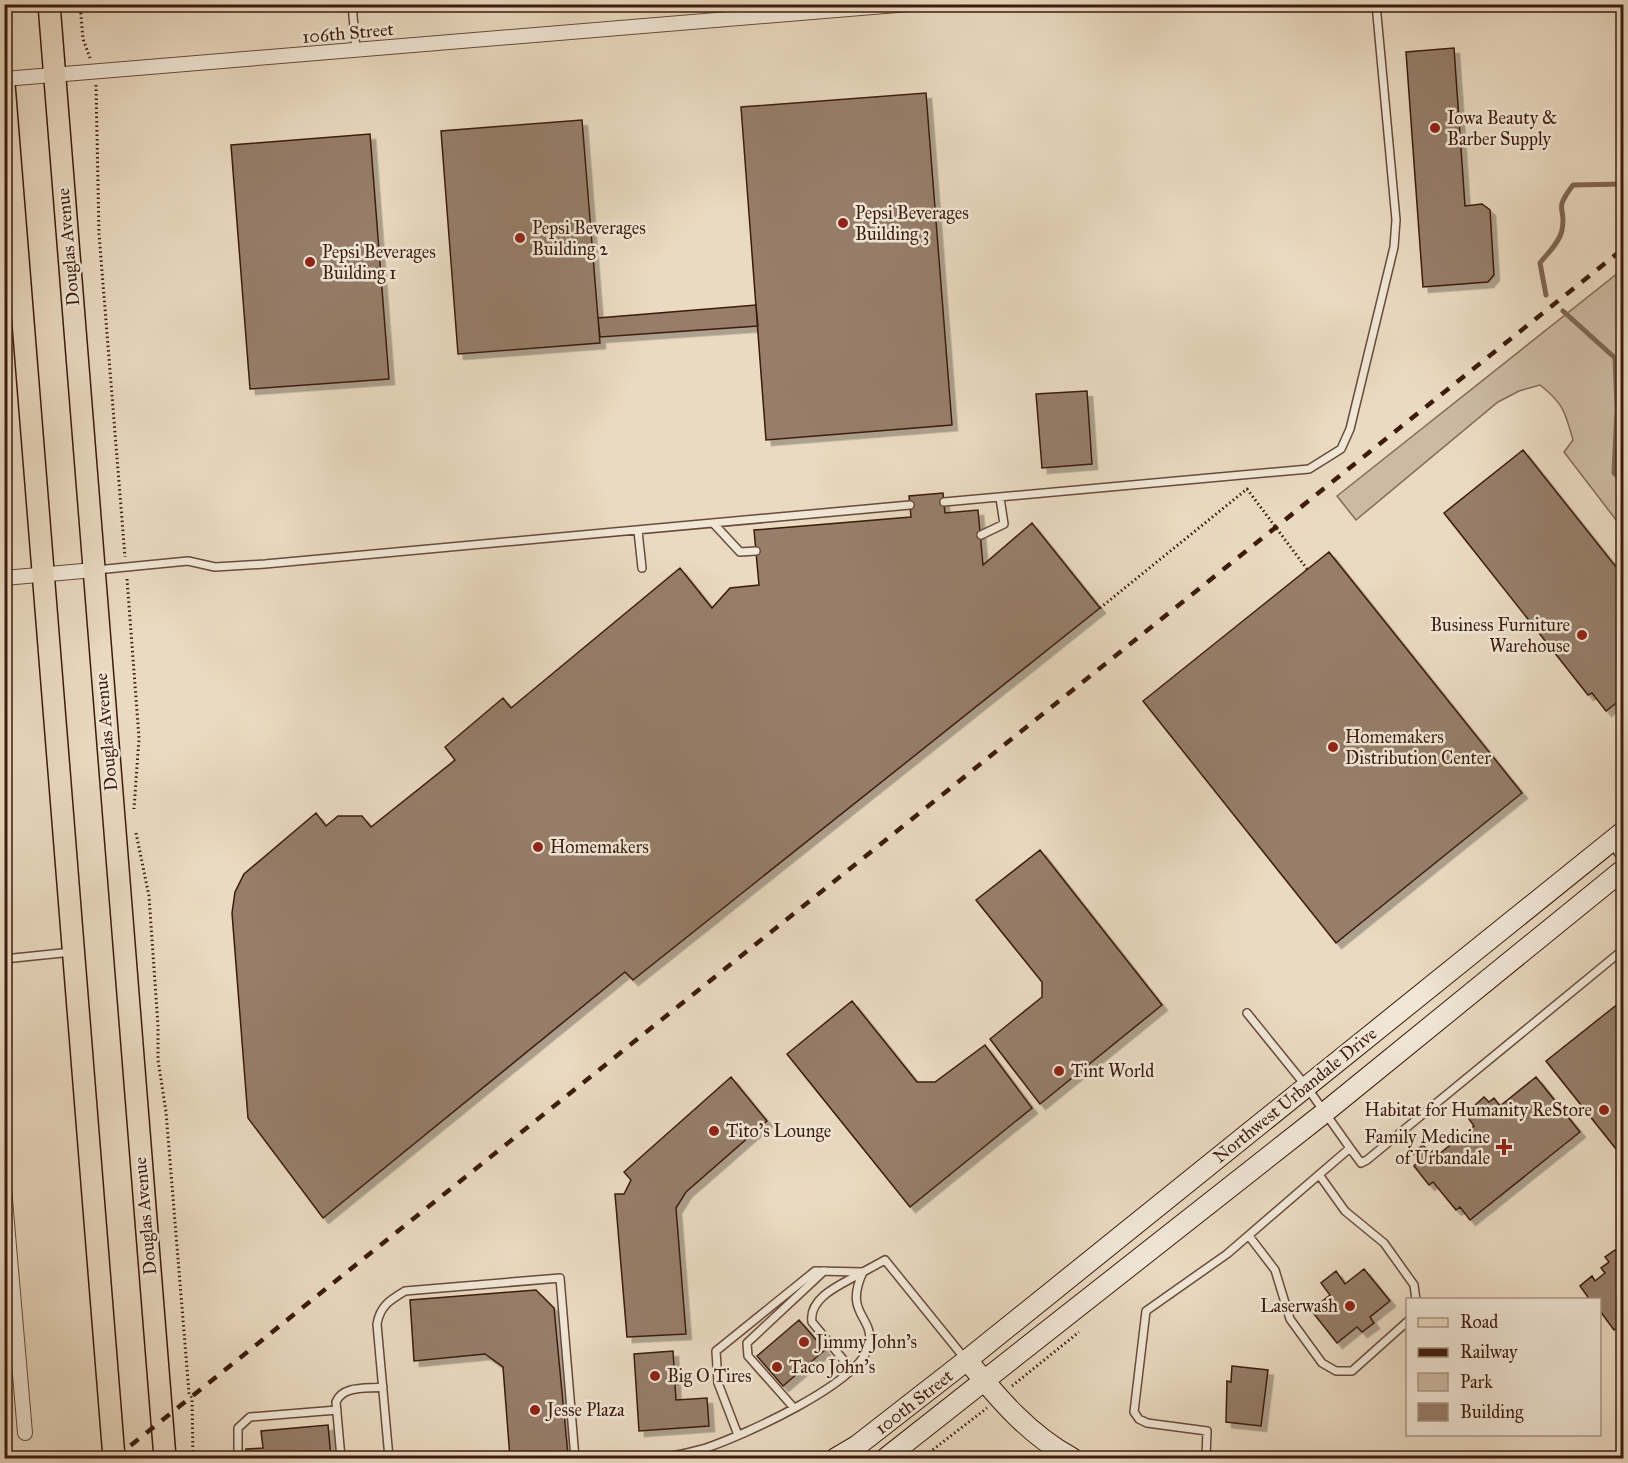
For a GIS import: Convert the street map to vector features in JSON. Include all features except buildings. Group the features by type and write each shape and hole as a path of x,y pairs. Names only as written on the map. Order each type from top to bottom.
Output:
{"main road":[{"name":"Douglas Avenue","path":"49,4 165,1458"},
{"path":"4,84 114,1458"},
{"name":"Northwest Urbandale Drive","path":"967,1360 1617,836"},
{"name":"Northwest Urbandale Drive","path":"992,1390 1324,1113 1623,869"},
{"name":"100th Street","path":"836,1458 858,1446 967,1360 1018,1420 1072,1458"},
{"name":"100th Street","path":"886,1458 992,1390"}],"street":[{"name":"106th Street","path":"4,79 909,4"},
{"path":"4,578 94,570"},
{"path":"4,1188 25,1433"}],"lane":[{"path":"352,4 356,50"},
{"path":"944,502 1309,468 1341,449 1350,429 1359,395 1394,248 1396,220 1376,4"},
{"path":"981,536 1004,524 1000,498"},
{"path":"94,570 188,561 215,567 265,564 910,505"},
{"path":"714,524 740,552 756,552"},
{"path":"638,531 642,568"},
{"path":"1617,836 1623,861"},
{"path":"1247,1013 1305,1086 1361,1163 1623,949"},
{"path":"4,959 74,952"},
{"path":"1206,1458 1207,1431 1147,1423 1139,1419 1134,1412 1146,1311 1249,1236 1350,1148"},
{"path":"1320,1176 1345,1210 1384,1243 1414,1285 1416,1298"},
{"path":"1249,1236 1275,1270 1290,1319 1322,1364 1336,1371 1352,1371 1406,1322"},
{"path":"851,1369 812,1322 812,1308 825,1295 885,1260 967,1360"},
{"path":"738,1435 718,1383 716,1351 815,1271 863,1272"},
{"path":"794,1408 748,1356 747,1343 824,1271"},
{"path":"662,1458 706,1448 738,1435 813,1399 851,1369 865,1355 869,1346 870,1336 855,1303 854,1291 863,1272"},
{"path":"389,1458 377,1324 379,1311 405,1291 560,1278 575,1458"},
{"path":"341,1458 336,1402 345,1391 383,1388"},
{"path":"238,1458 236,1434 242,1422 250,1417 337,1410"}],"path":[{"path":"80,4 83,39 95,72 101,270 139,738 133,812"},
{"path":"1100,608 1247,489 1307,569"},
{"path":"135,830 149,896 158,1026 158,1060 166,1112 189,1393 192,1398 193,1458"},
{"path":"922,1458 992,1390"}],"green space":[{"path":"1623,269 1623,529 1564,452 1573,440 1565,415 1559,403 1540,385 1519,391 1498,402 1356,520 1337,496"}],"waterway":[{"path":"1546,295 1540,263 1561,234 1563,200 1573,185 1624,184"},
{"path":"1563,311 1615,358 1617,409 1614,473 1624,482"}],"railway":[{"path":"115,1458 1624,248"}],"place":[{"name":"Iowa Beauty & Barber Supply","path":"1435,128"},
{"name":"Pepsi Beverages Building 3","path":"843,223"},
{"name":"Pepsi Beverages Building 2","path":"520,238"},
{"name":"Pepsi Beverages Building 1","path":"310,262"},
{"name":"Business Furniture Warehouse","path":"1582,635"},
{"name":"Homemakers Distribution Center","path":"1333,747"},
{"name":"Homemakers","path":"538,847"},
{"name":"Tint World","path":"1059,1071"},
{"name":"Habitat for Humanity ReStore","path":"1604,1110"},
{"name":"Tito's Lounge","path":"714,1131"},
{"name":"Family Medicine of Urbandale","path":"1504,1147"},
{"name":"Laserwash","path":"1350,1306"},
{"name":"Jimmy John's","path":"804,1342"},
{"name":"Taco John's","path":"777,1367"},
{"name":"Big O Tires","path":"655,1376"},
{"name":"Jesse Plaza","path":"535,1410"}]}
